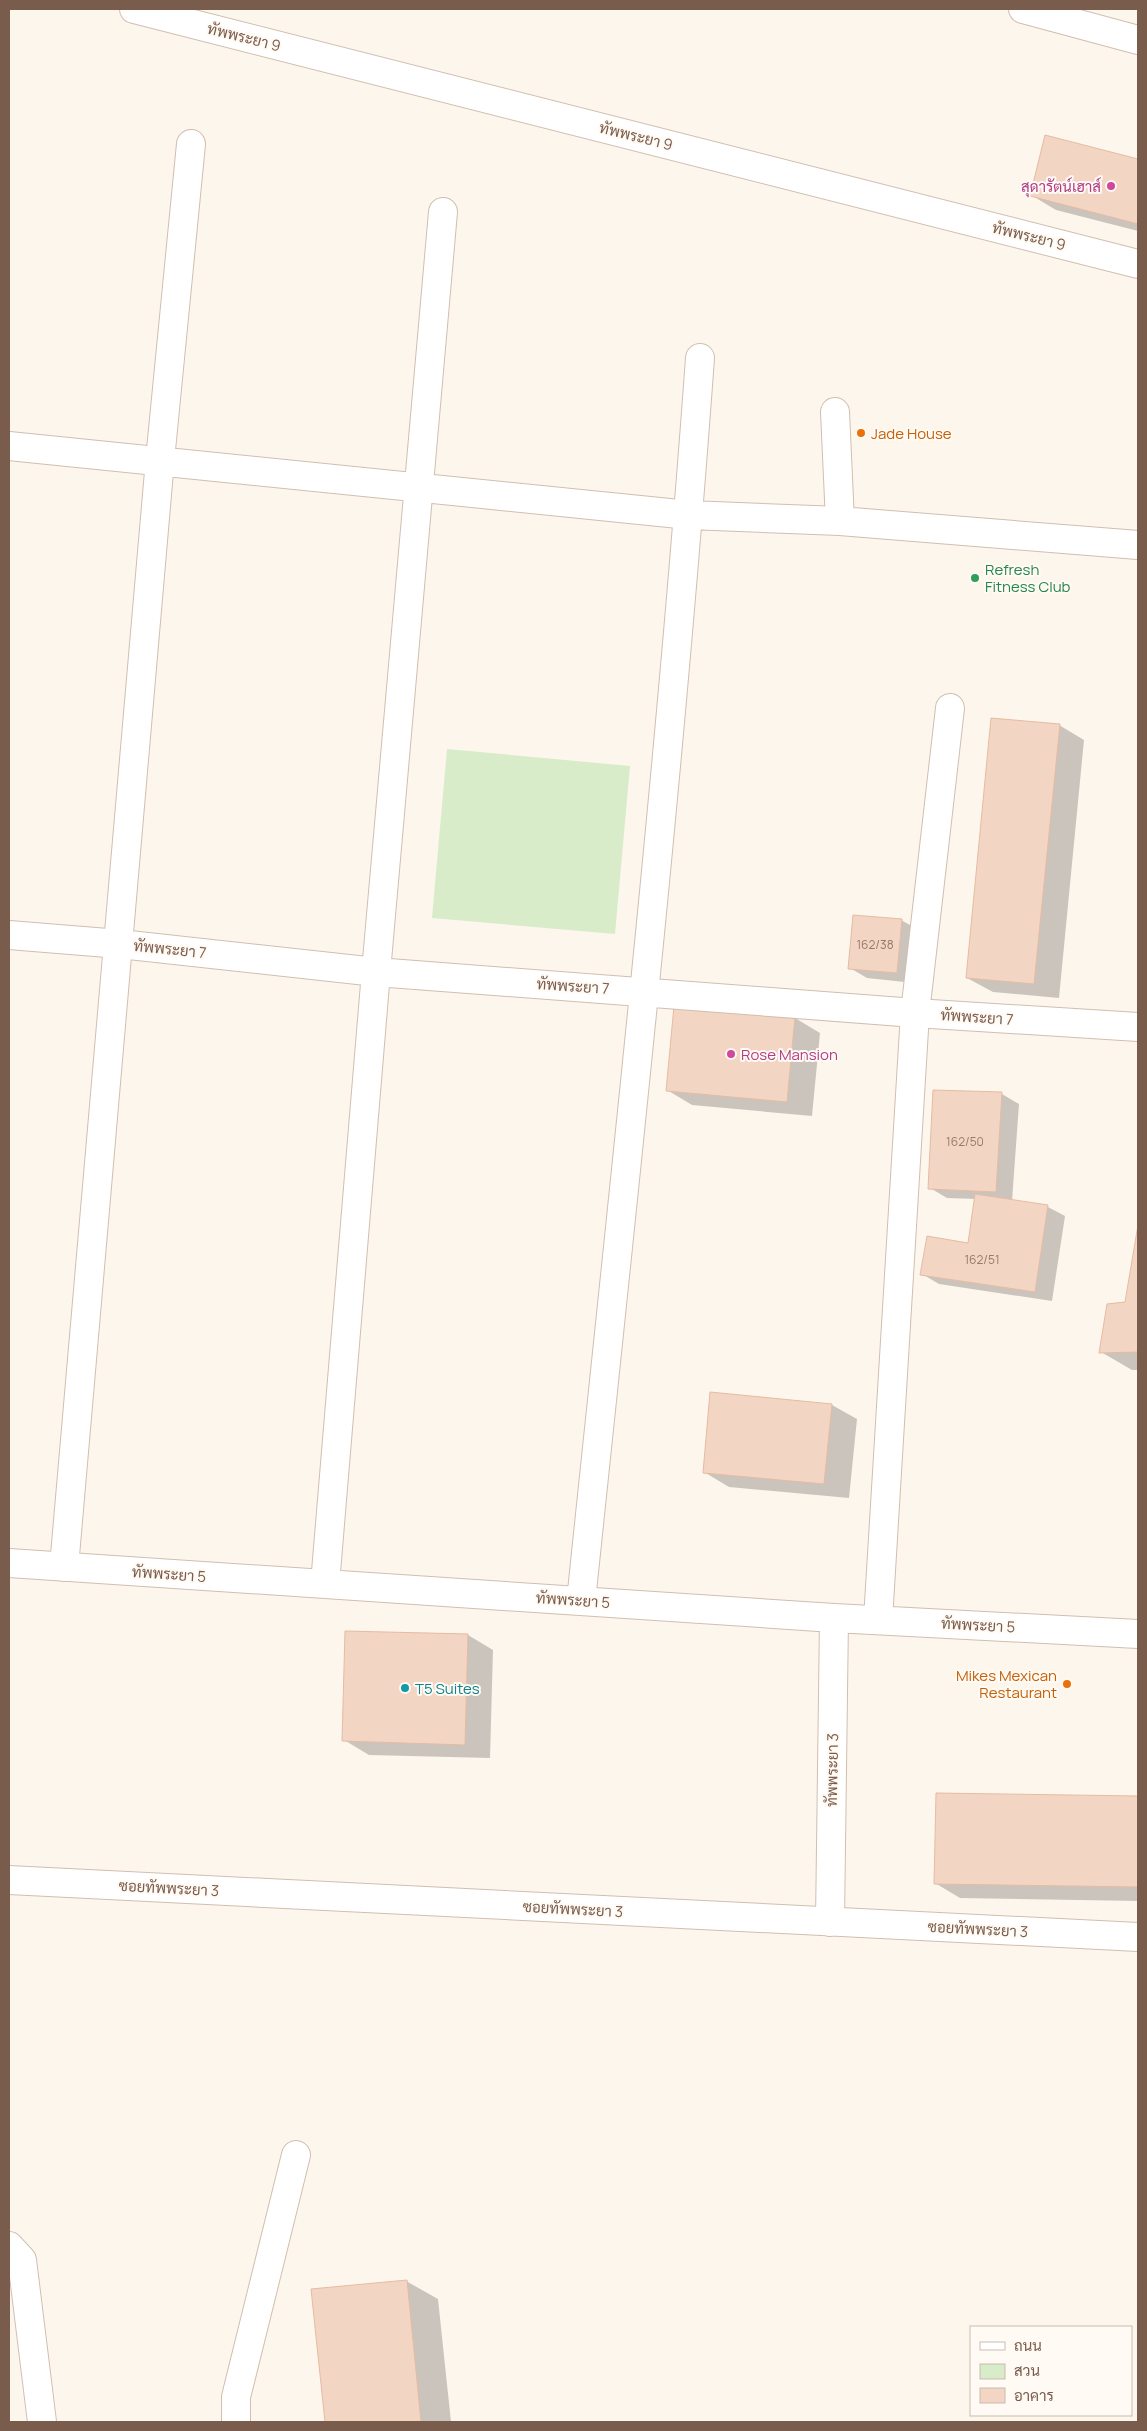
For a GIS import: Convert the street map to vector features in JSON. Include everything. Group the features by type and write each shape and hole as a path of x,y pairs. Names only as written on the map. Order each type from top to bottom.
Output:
{"street":[{"name":"ทัพพระยา 9","path":"134,9 1138,264"},
{"path":"1023,9 1138,40"},
{"path":"64,1567 120,944 160,460 191,144"},
{"path":"325,1584 376,972 443,212"},
{"path":"581,1600 645,991 689,514 700,358"},
{"path":"835,412 840,521"},
{"path":"9,446 689,514 840,521 1138,545"},
{"path":"878,1620 915,1013 950,708"},
{"name":"ทัพพระยา 7","path":"9,935 120,944 376,972 915,1013 1138,1027"},
{"name":"ทัพพระยา 5","path":"9,1563 834,1618 1138,1634"},
{"name":"ทัพพระยา 3","path":"830,1922 834,1618"},
{"name":"ซอยทัพพระยา 3","path":"9,1880 1138,1936"},
{"path":"236,2422 236,2397 296,2155"},
{"path":"9,2246 22,2260 42,2422"}],"green space":[{"path":"447,749 630,766 615,934 432,918"}],"building":[{"path":"1045,135 1138,159 1138,224 1030,196"},
{"path":"991,718 1060,724 1034,984 966,978"},
{"path":"853,915 902,919 897,973 848,969"},
{"name":"Rose Mansion","path":"674,1006 795,1017 787,1102 666,1091"},
{"path":"933,1090 1002,1092 996,1192 928,1189"},
{"path":"975,1194 1048,1205 1035,1292 920,1275 927,1236 968,1243"},
{"path":"1138,1225 1138,1352 1099,1353 1107,1304 1125,1302"},
{"path":"710,1392 832,1404 824,1484 703,1473"},
{"name":"T5 Suites","path":"345,1631 468,1634 465,1745 342,1741"},
{"path":"936,1793 1138,1796 1138,1887 934,1884"},
{"path":"407,2280 421,2422 325,2422 311,2289"}],"place":[{"name":"สุดารัตน์เฮาส์","path":"1111,186"},
{"name":"Jade House","path":"861,433"},
{"name":"Refresh Fitness Club","path":"975,578"},
{"name":"Rose Mansion","path":"731,1054"},
{"name":"Mikes Mexican Restaurant","path":"1067,1684"},
{"name":"T5 Suites","path":"405,1688"}]}
